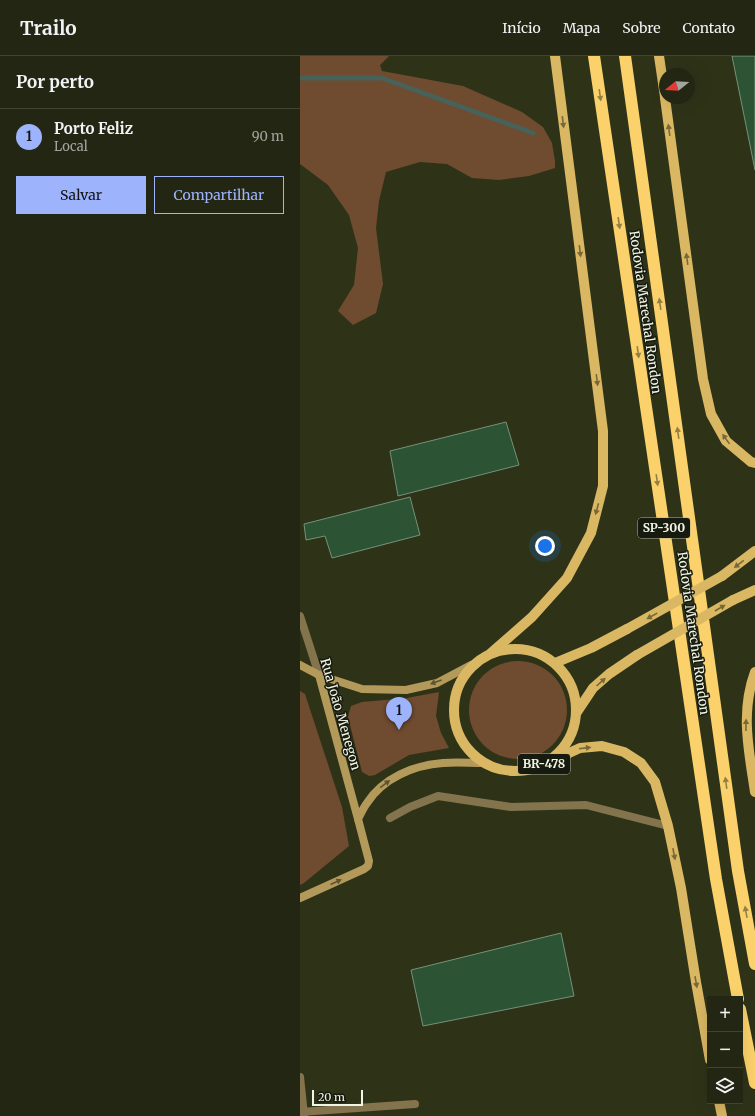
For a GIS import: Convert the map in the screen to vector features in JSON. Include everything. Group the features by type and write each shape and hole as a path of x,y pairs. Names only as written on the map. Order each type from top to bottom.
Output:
{"highway":[{"name":"Rodovia Marechal Rondon","path":"594,56 715,871 737,996"},
{"name":"Rodovia Marechal Rondon","path":"625,56 737,863 755,964"},
{"path":"743,1023 755,1083"}],"main road":[{"path":"300,665 319,675 362,689 406,690 436,683 491,653 532,617 566,578 591,533 603,486 604,430 555,56"},
{"path":"659,56 661,68"},
{"path":"666,104 703,379 711,414 726,441 751,462 755,463"},
{"path":"555,663 591,648 628,629 722,576 755,552"},
{"name":"BR-478","path":"358,820 367,802 383,785 399,775 421,766 444,763 483,763 498,769 515,772 531,770 549,762 564,749 573,732 577,712 593,688 609,674 637,655 733,600 755,590"},
{"path":"491,653 508,648 524,649 540,654 555,663 567,677 575,694 577,712"},
{"path":"471,665 463,677 455,695 454,714 458,733 468,750 483,763"},
{"path":"755,672 747,703 746,731 755,792"},
{"name":"Rua João Menegon","path":"300,898 364,869 368,866 369,860 319,675"},
{"path":"549,762 580,748 602,746 624,752 641,762 656,782 668,826 681,888 707,1043"},
{"path":"720,1104 722,1116"}],"street":[{"name":"Rua João Menegon","path":"300,616 319,675"},
{"path":"390,818 438,796 511,807 586,805 668,826"},
{"path":"300,1077 303,1113 415,1104"}],"shaded area":[{"path":"300,56 389,56 380,65 382,71 463,86 522,112 543,127 552,143 555,168 529,176 499,180 472,178 447,164 420,162 386,172 379,201 376,228 383,284 376,313 353,325 338,311 354,285 358,248 349,215 328,185 300,164"},
{"path":"518,661 537,665 553,675 563,691 567,710 563,729 553,745 537,755 518,759 499,755 483,745 473,729 469,710 473,691 483,675 499,665"},
{"path":"300,691 305,694 342,807 349,846 300,885"},
{"path":"439,692 436,716 441,733 449,748 409,755 375,775 369,776 362,772 348,717 351,706 362,702 407,698"}],"building":[{"path":"732,56 755,56 755,170"},
{"path":"506,422 519,465 398,496 390,451"},
{"path":"410,497 420,535 332,558 325,536 306,540 304,524"},
{"path":"561,933 574,996 423,1026 411,970"}],"waterway":[{"path":"300,78 382,78 533,133"}],"place":[{"name":"Porto Feliz","path":"399,730"}]}
